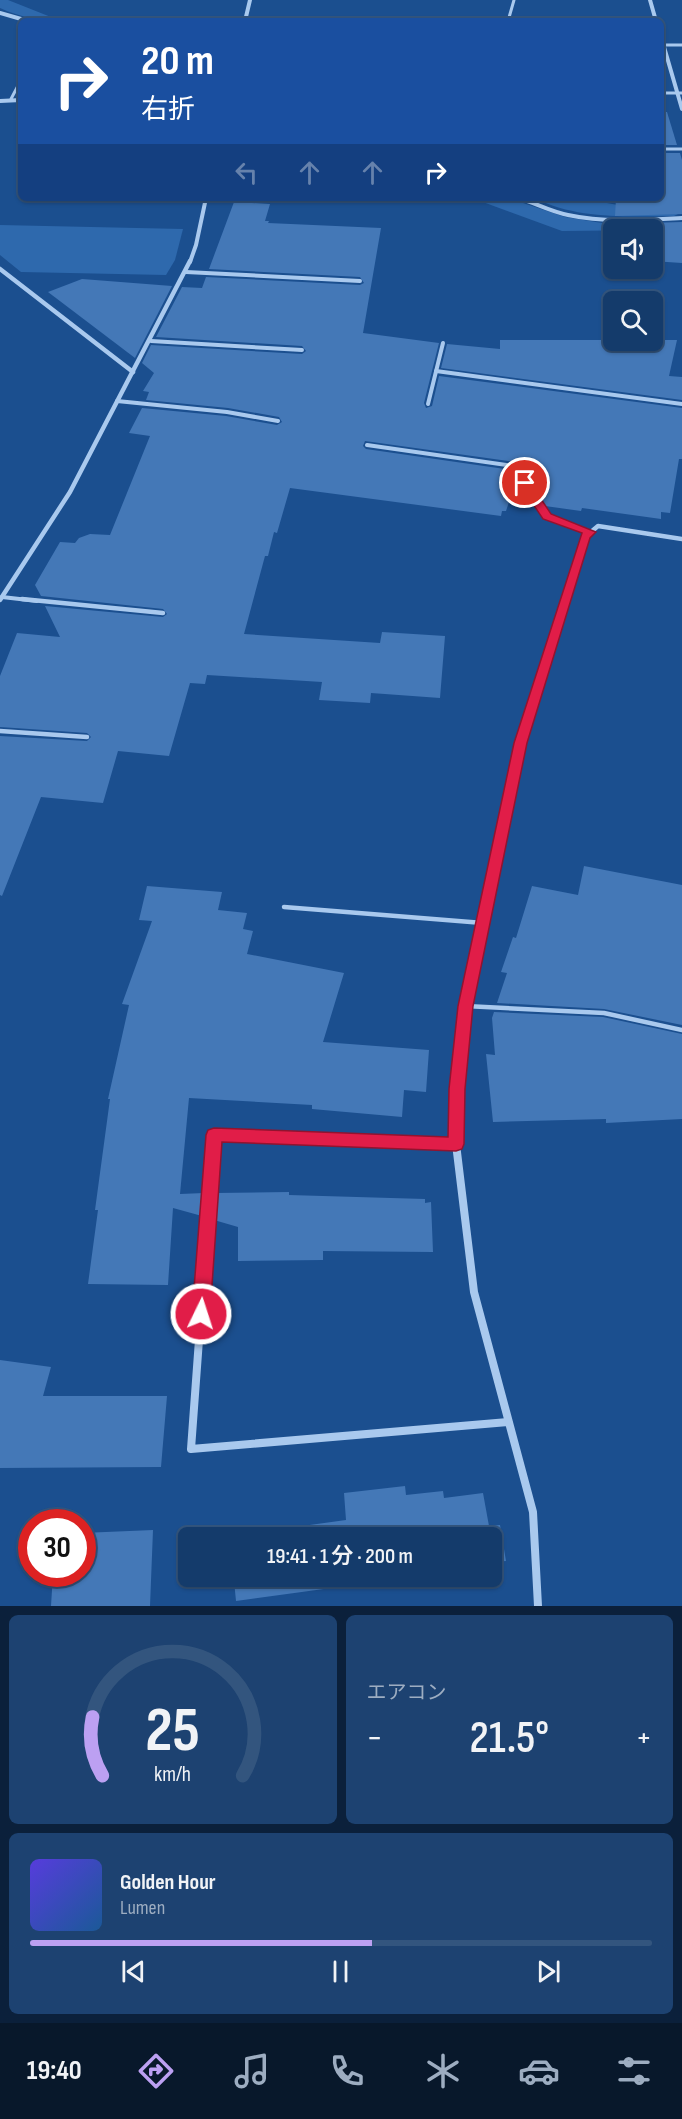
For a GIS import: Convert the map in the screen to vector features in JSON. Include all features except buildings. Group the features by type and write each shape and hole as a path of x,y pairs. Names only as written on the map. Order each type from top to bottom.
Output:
{"street":[{"path":"246,18 250,0"},
{"path":"650,0 655,18"},
{"path":"0,13 18,18"},
{"path":"664,50 680,93 682,109"},
{"path":"0,101 18,100"},
{"path":"1,599 70,492 151,341 186,272 196,244 205,201"},
{"path":"528,201 559,212 603,219 682,218"},
{"path":"0,268 133,372"},
{"path":"538,1606 533,1512 474,1292 456,1144 457,1089 465,1006 520,743 585,537 598,526 682,539"},
{"path":"456,1144 214,1135 191,1449 508,1422"}],"lane":[{"path":"509,18 514,0"},
{"path":"664,45 682,45"},
{"path":"11,99 18,86"},
{"path":"664,93 680,93"},
{"path":"664,149 682,149"},
{"path":"186,272 360,281"},
{"path":"151,341 302,350"},
{"path":"428,404 443,343"},
{"path":"436,371 682,404"},
{"path":"117,401 227,411 278,421"},
{"path":"367,445 514,466 547,517 590,532"},
{"path":"1,599 163,613"},
{"path":"0,731 87,737"},
{"path":"284,907 483,923"},
{"path":"465,1006 604,1013 682,1030"}],"shaded area":[{"path":"0,0 8,0 53,18 33,18 0,8"},
{"path":"480,201 517,201 565,217 603,223 603,231 562,231"},
{"path":"542,201 596,201 682,212 674,216 621,216 585,213"},
{"path":"0,225 183,229 175,260 166,275 21,272 0,255"}],"route":[{"path":"201,1314 214,1135 456,1144 457,1089 465,1006 520,743 585,537 590,532 547,517 525,483"}]}
